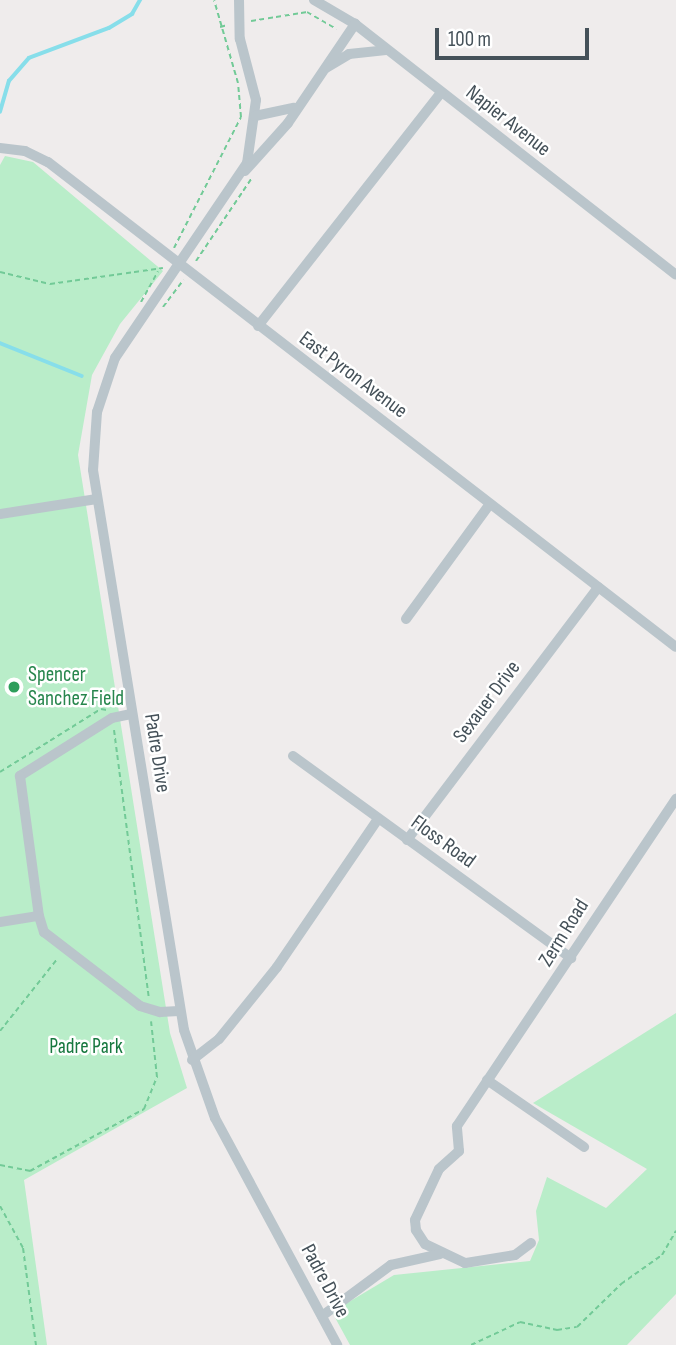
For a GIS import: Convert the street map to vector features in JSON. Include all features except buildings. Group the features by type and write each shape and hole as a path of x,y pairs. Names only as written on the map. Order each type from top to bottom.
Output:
{"street":[{"name":"Padre Drive","path":"239,0 240,39 256,116 242,174"},
{"name":"Napier Avenue","path":"314,0 355,24 676,275"},
{"name":"Padre Drive","path":"337,1345 215,1118 192,1060 179,1011 97,499 94,430 108,376 126,338 180,267 242,174 288,123 294,108 355,24"},
{"name":"Padre Drive","path":"323,70 349,54 386,50"},
{"path":"258,326 441,93"},
{"path":"256,116 294,108"},
{"name":"East Pyron Avenue","path":"0,148 48,162 180,267 676,648"},
{"path":"0,513 97,499"},
{"path":"406,619 490,504"},
{"name":"Sexauer Drive","path":"407,840 598,587"},
{"path":"131,714 112,718 20,776 38,916 44,932 150,1010 179,1011"},
{"name":"Floss Road","path":"293,756 571,958"},
{"name":"Zerm Road","path":"440,1254 425,1244 416,1230 415,1220 439,1170 458,1150 457,1126 676,800"},
{"path":"192,1060 219,1039 277,967 378,819"},
{"path":"0,922 38,916"},
{"path":"485,1083 584,1147"},
{"path":"321,1316 391,1265 440,1254 465,1263 486,1262 515,1255 531,1243"}],"path":[{"path":"172,251 240,124 240,97 214,0"},
{"path":"246,22 307,12 341,32"},
{"path":"220,27 231,25"},
{"path":"0,272 50,284 158,271 166,266"},
{"path":"140,301 158,271"},
{"path":"157,314 181,282"},
{"path":"0,772 101,709 111,711 157,1077 144,1109 30,1171 0,1165"},
{"path":"0,1031 65,948"},
{"path":"0,1206 23,1248 37,1345"},
{"path":"471,1345 520,1322 557,1330 581,1325 621,1284 662,1255 676,1231"}],"green space":[{"name":"Padre Park","path":"5,156 33,162 163,271 120,324 92,375 78,455 170,1033 187,1088 24,1180 47,1345 0,1345 0,165"},
{"path":"676,1013 676,1294 627,1345 350,1345 332,1312 394,1275 530,1261 539,1240 536,1211 547,1177 606,1208 647,1169 533,1103"}],"waterway":[{"path":"0,112 9,81 29,58 109,28 132,14 140,0"},
{"path":"0,343 82,376"}],"place":[{"name":"Spencer Sanchez Field","path":"14,687"}]}
